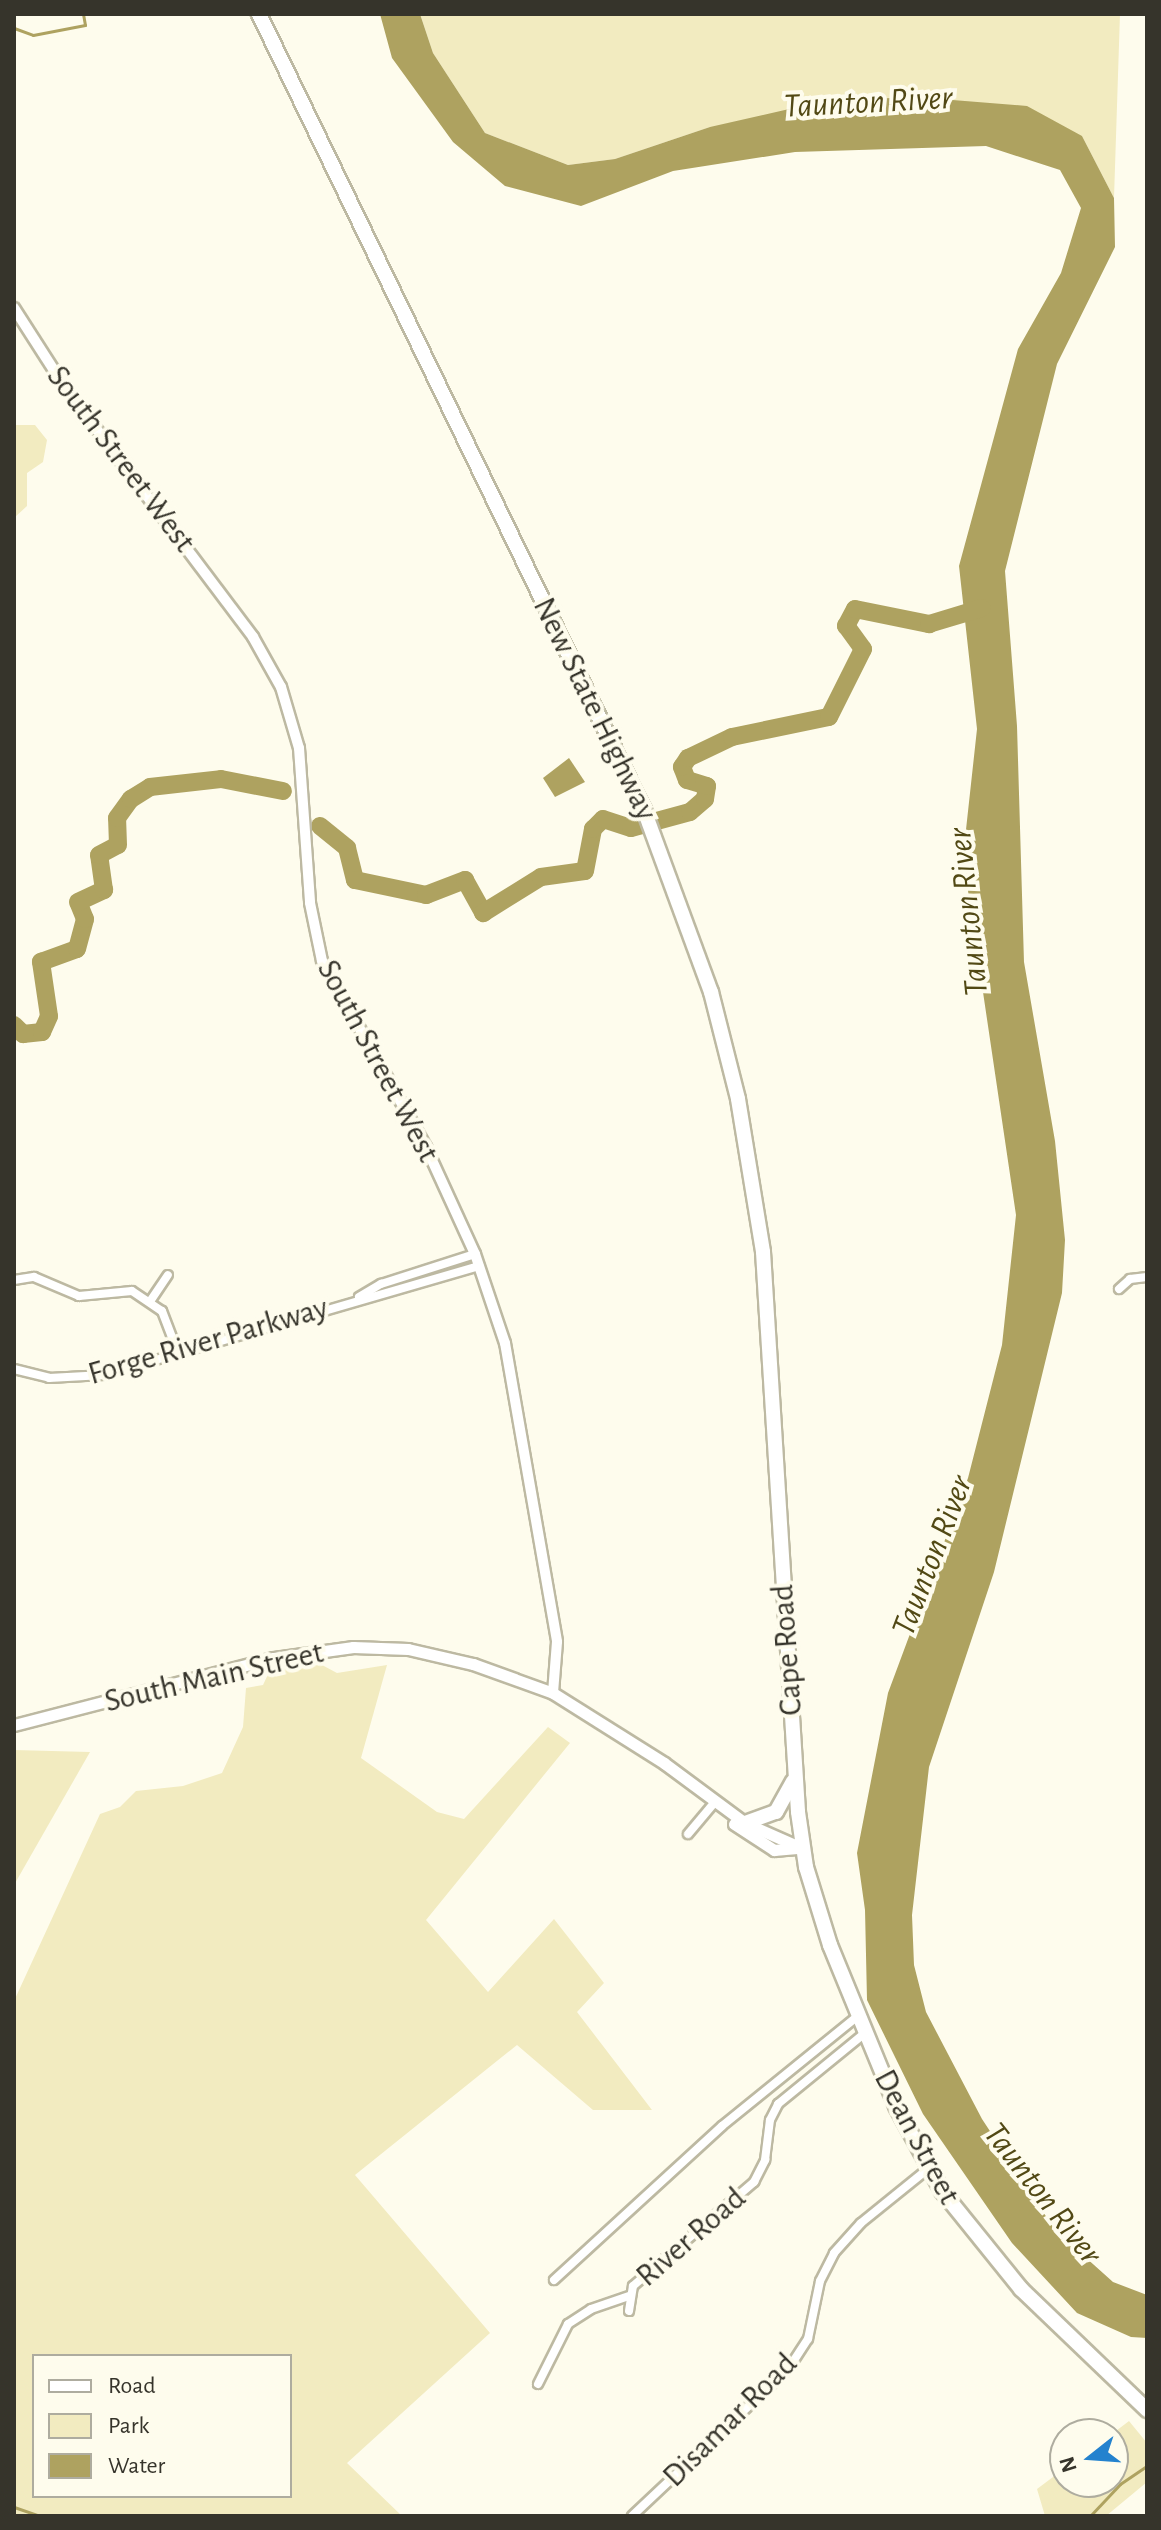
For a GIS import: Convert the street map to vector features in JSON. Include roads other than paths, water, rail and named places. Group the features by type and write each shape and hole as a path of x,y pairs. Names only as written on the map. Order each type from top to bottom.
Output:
{"highway":[{"name":"New State Highway","path":"259,14 644,810 706,975 742,1117 764,1266 775,1451"},
{"name":"Cape Road","path":"775,1451 802,1848"},
{"path":"745,1823 762,1821 781,1808 795,1769"},
{"name":"Dean Street","path":"802,1848 826,1934 858,2016 928,2169 998,2263 1147,2410"}],"main road":[{"name":"South Main Street","path":"14,1725 274,1658 353,1647 426,1652 553,1693"},
{"path":"553,1693 680,1776 745,1823 802,1848"},
{"path":"680,1776 764,1846 802,1848"}],"street":[{"name":"South Street West","path":"14,308 64,386 253,637 276,676 299,748 310,903 322,961 411,1117 475,1254 513,1378 557,1642 553,1693"},
{"name":"Forge River Parkway","path":"355,1299 381,1284 475,1254"},
{"name":"Forge River Parkway","path":"14,1369 40,1377 86,1378 355,1299 480,1266"},
{"path":"151,1300 168,1275"},
{"path":"14,1280 34,1277 66,1295 117,1289 151,1300 162,1311 178,1353"},
{"path":"1119,1289 1126,1281 1147,1277"},
{"path":"688,1834 712,1805"},
{"path":"554,2280 722,2126 858,2016"},
{"name":"River Road","path":"629,2311 633,2286 750,2187 765,2160 770,2120 778,2104 865,2033"},
{"name":"Disamar Road","path":"632,2516 789,2368 808,2339 820,2281 834,2253 861,2223 928,2169"},
{"name":"River Road","path":"538,2384 568,2324 591,2309 629,2296"}],"water":[{"name":"Taunton River","path":"380,14 420,14 433,53 485,133 568,165 615,159 710,127 824,101 915,97 1027,106 1082,136 1114,198 1115,247 1057,364 1005,571 1017,726 1024,962 1055,1141 1065,1240 1062,1293 994,1572 929,1767 912,1915 914,1965 926,2012 982,2119 1055,2230 1113,2282 1147,2295 1147,2338 1131,2337 1077,2313 1012,2243 923,2114 867,2000 865,1910 857,1853 888,1693 968,1478 1002,1345 1016,1215 963,857 977,729 959,566 1018,349 1061,273 1081,208 1060,170 986,146 795,152 673,171 581,206 505,186 453,142 392,58"},
{"path":"569,758 585,782 555,797 543,778"}],"waterway":[{"path":"14,28 33,35 85,25 83,14"},
{"path":"320,826 347,848 355,880 426,895 465,880 483,913 541,877 585,871 593,829 603,819 631,828 690,812 705,799 707,786 687,780 682,767 688,758 732,737 829,717 863,649 846,626 855,609 929,624 982,608"},
{"path":"14,1025 23,1034 42,1032 49,1016 41,962 77,949 85,919 78,902 104,890 99,855 118,845 117,818 131,799 150,787 221,779 283,791"},
{"path":"1090,2516 1120,2484 1147,2466"},
{"path":"14,2507 40,2516"}]}
